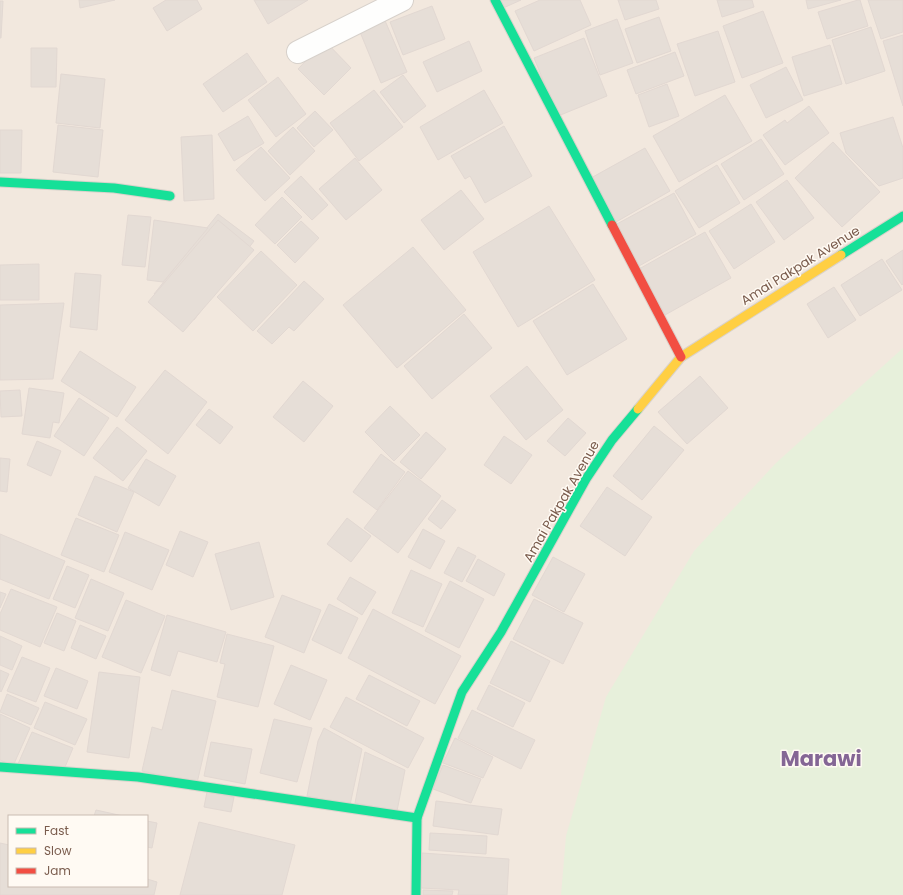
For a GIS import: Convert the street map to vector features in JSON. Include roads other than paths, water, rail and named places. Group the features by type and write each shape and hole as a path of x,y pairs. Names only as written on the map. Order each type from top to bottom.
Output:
{"main road":[{"path":"495,0 681,357"},
{"path":"0,182 114,188 170,196"},
{"name":"Amai Pakpak Avenue","path":"416,895 417,818 462,692 501,632 586,479 612,440 681,357 903,216"},
{"path":"0,767 138,777 417,818"}],"street":[{"path":"298,52 402,0"}],"district":[{"name":"Marawi","path":"821,759"}]}
